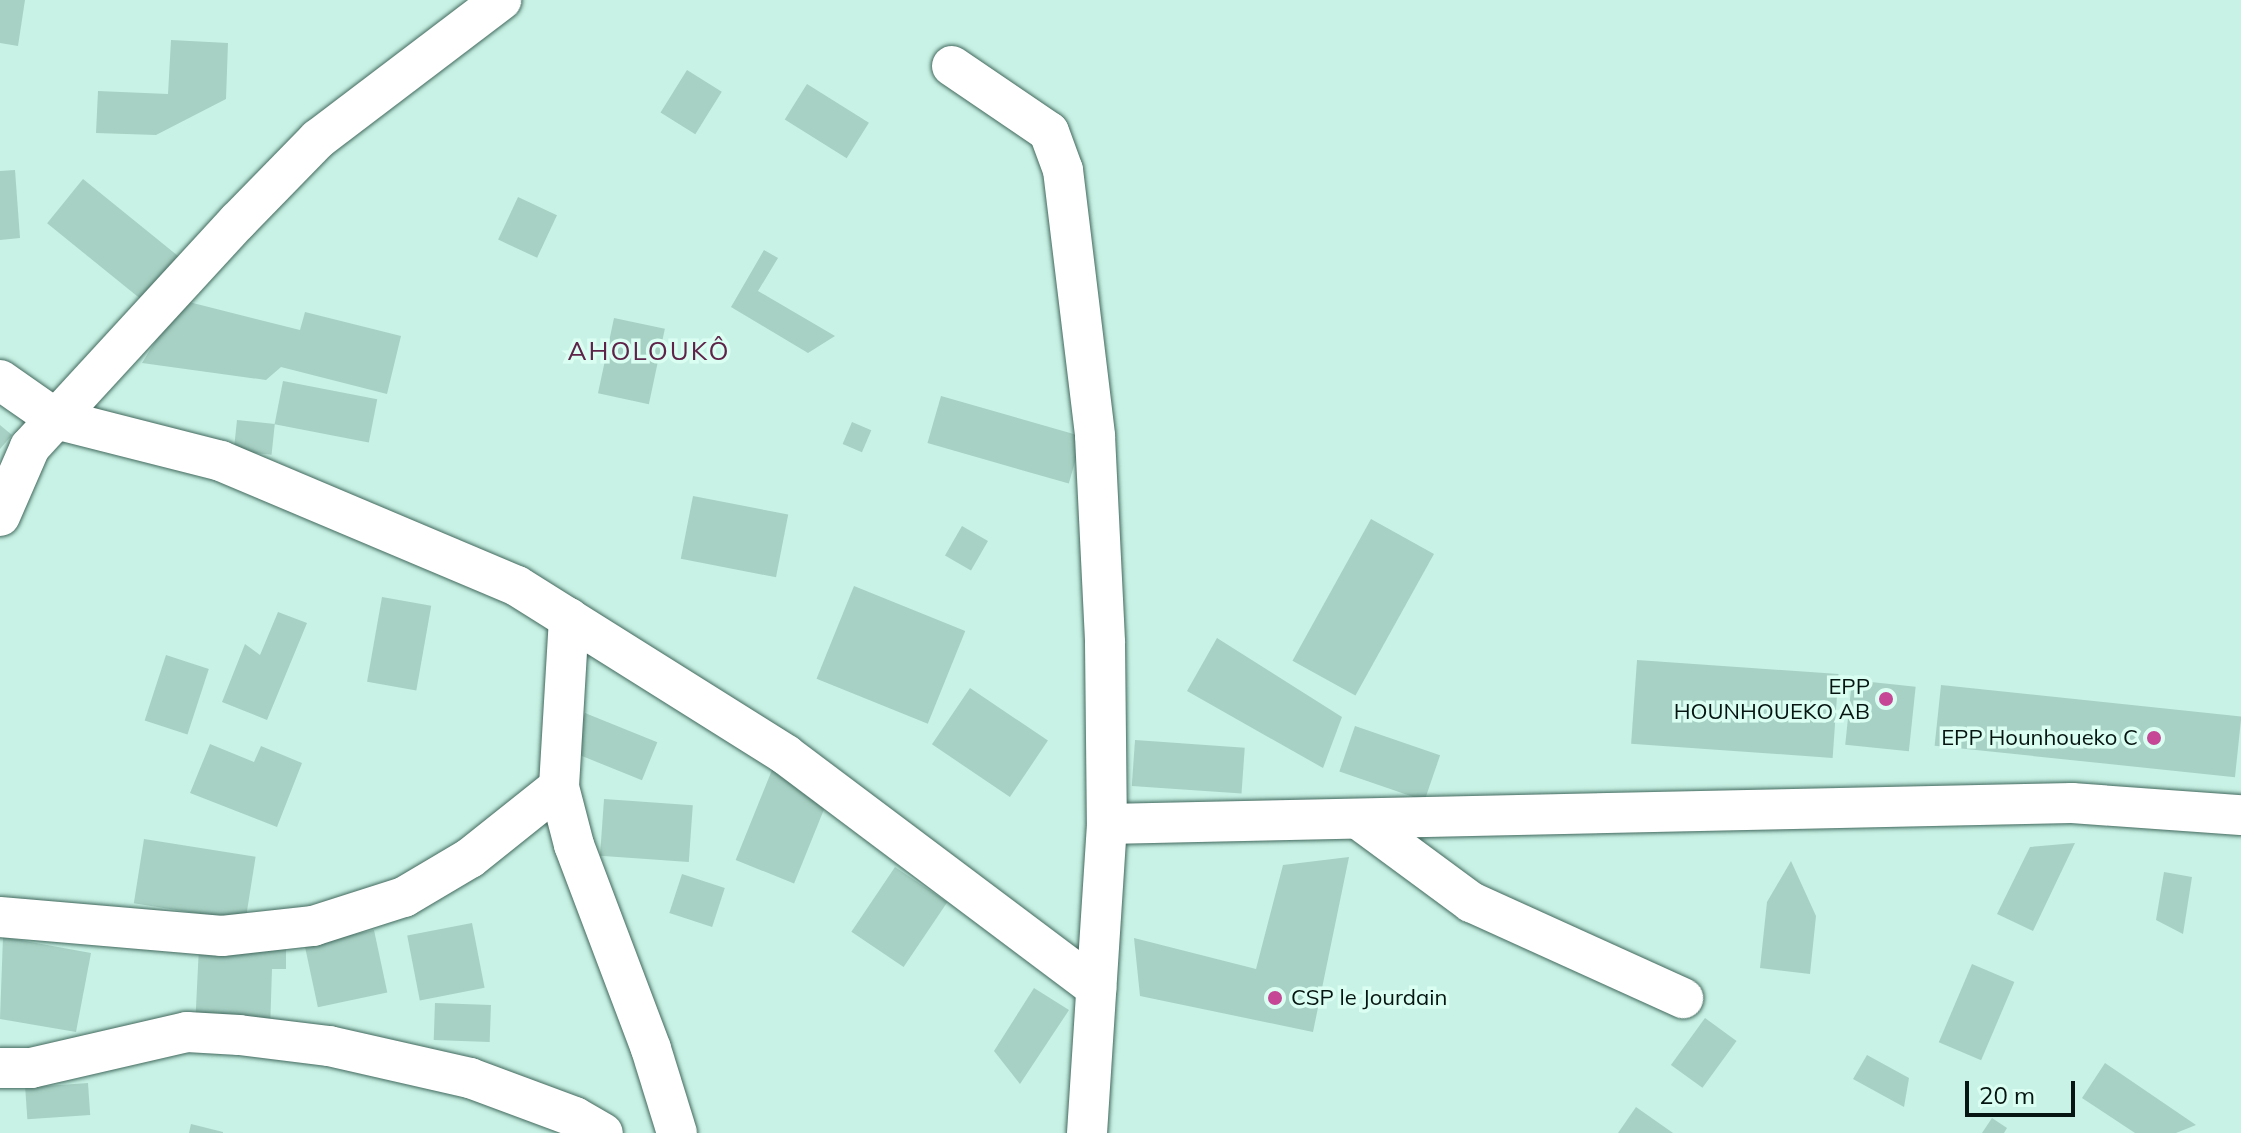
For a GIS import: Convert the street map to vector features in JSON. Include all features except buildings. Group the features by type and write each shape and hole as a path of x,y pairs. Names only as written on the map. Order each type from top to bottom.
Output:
{"street":[{"path":"0,516 30,447 318,139 501,0"},
{"path":"952,66 1049,132 1058,147 1095,436 1107,824 1087,1133"},
{"path":"0,380 56,419 221,461 517,586 786,755 1096,988"},
{"path":"569,618 559,787 574,845 651,1049 677,1133"},
{"path":"0,917 222,936 313,926 404,897 470,858 559,787"},
{"path":"1107,824 1361,821 2072,803 2241,815"},
{"path":"1361,821 1471,902 1683,998"},
{"path":"0,1068 31,1068 187,1032 239,1035 329,1046 470,1078 575,1117 603,1133"}],"place":[{"name":"EPP HOUNHOUEKO AB","path":"1886,699"},
{"name":"EPP Hounhoueko C","path":"2154,738"},
{"name":"CSP le Jourdain","path":"1275,998"}],"district":[{"name":"AHOLOUKÔ","path":"649,351"}]}
